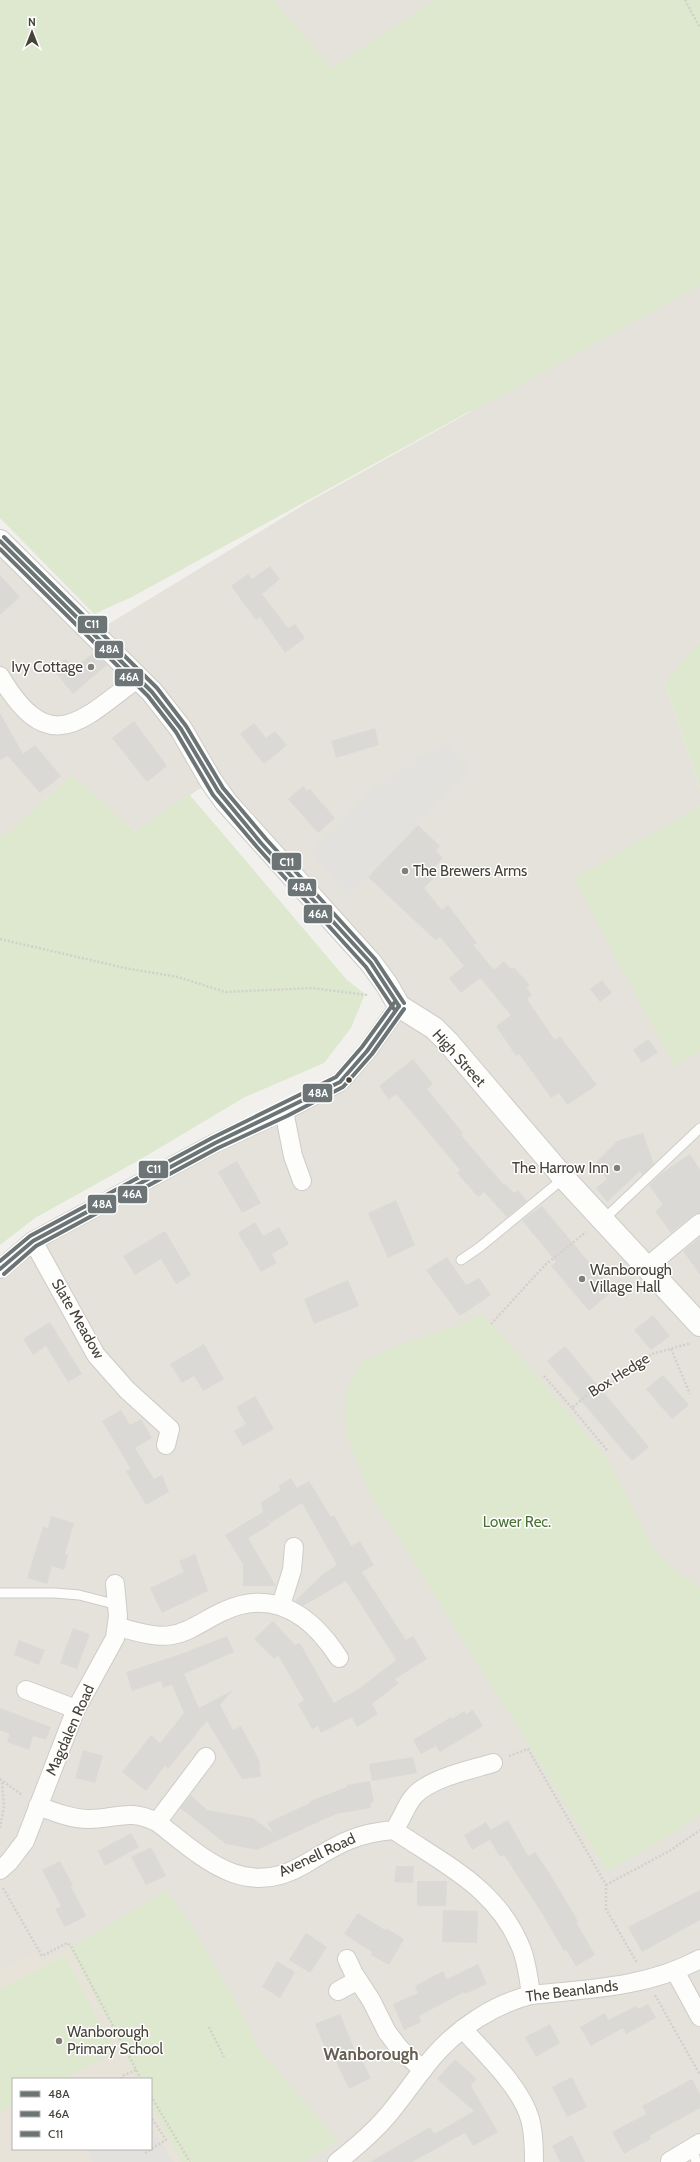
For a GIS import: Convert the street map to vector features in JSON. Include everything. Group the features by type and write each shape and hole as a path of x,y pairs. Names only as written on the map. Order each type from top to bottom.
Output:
{"street":[{"path":"0,540 138,678 167,710 181,729 218,792 261,843 371,963 388,985 399,1006 367,1051 340,1082 284,1111 215,1143 34,1241 0,1269"},
{"path":"0,676 18,703 34,718 43,722 62,726 84,718 138,678"},
{"name":"High Street","path":"399,1006 434,1028 448,1042 564,1178 647,1267 698,1333"},
{"path":"284,1111 294,1156 302,1182"},
{"path":"647,1267 700,1223"},
{"name":"Slate Meadow","path":"34,1241 96,1355 128,1390 170,1429 166,1445"},
{"path":"281,1606 292,1570 294,1547"},
{"name":"Magdalen Road","path":"0,1870 9,1862 25,1841 76,1709 108,1652 118,1627 118,1606 114,1584"},
{"path":"118,1627 154,1636 173,1635 242,1604 265,1603 281,1606 311,1624 323,1635 339,1658"},
{"path":"26,1690 76,1709"},
{"path":"157,1822 206,1757"},
{"path":"493,1762 444,1779 424,1788 410,1802 402,1819 394,1830 459,1871 490,1898 509,1924 522,1951 532,1995"},
{"name":"Avenell Road","path":"38,1806 80,1818 96,1819 126,1814 147,1817 157,1822 224,1870 238,1875 260,1878 294,1870 338,1844 359,1835 394,1830"},
{"path":"347,1959 393,2041 423,2070"},
{"name":"The Beanlands","path":"337,2162 374,2130 423,2070 450,2040 499,2006 514,1999 532,1995 637,1983 676,1971 700,1959"},
{"path":"676,1971 700,2017"},
{"path":"338,1991 358,1980"},
{"path":"463,2030 496,2066 527,2111 532,2128 534,2162"},
{"path":"670,2161 696,2151"}],"lane":[{"path":"603,1220 700,1128"},
{"path":"460,1260 480,1248 564,1178"},
{"path":"0,1593 56,1593 79,1595 118,1606"}],"path":[{"path":"685,0 700,28"},
{"path":"0,939 125,968 178,977 225,992 312,988 365,994 399,1006"},
{"path":"491,1324 545,1265 576,1239 603,1220"},
{"name":"Box Hedge","path":"572,1408 590,1393 617,1380 652,1354 670,1349 698,1333"},
{"name":"Box Hedge","path":"670,1349 690,1394"},
{"name":"Box Hedge","path":"544,1376 607,1450"},
{"path":"493,1762 528,1749 606,1885 670,1850 700,1830"},
{"path":"1,1780 38,1806"},
{"path":"0,1828 4,1806 1,1780"},
{"path":"0,1884 7,1893 42,1956 67,1943 71,1946 140,2078"},
{"path":"209,2028 224,2057"},
{"path":"122,2078 122,2076 136,2070"},
{"path":"152,2098 190,2162"},
{"path":"152,2119 166,2140 152,2149"},
{"path":"145,2153 150,2150"}],"shaded area":[{"path":"274,0 435,0 331,68"},
{"path":"700,284 700,641 665,683 700,788 700,806 575,879 674,1066 700,1052 700,2162 0,2162 0,1269 339,1079 399,1006 211,781 136,832 72,775 4,837 0,832 0,550 97,631 305,504"},
{"path":"444,741 470,769 348,897 311,852 374,787"},
{"name":"Wanborough Primary School","path":"70,1948 137,2078 12,2078 12,2150 152,2150 152,2106 182,2162 0,2162 0,1970 36,1952 42,1962"},
{"path":"152,2129 173,2162 93,2162 87,2150 152,2150"}],"green space":[{"path":"0,0 274,0 331,68 435,0 700,0 700,285 486,404 463,415 132,597 94,614 0,518"},
{"path":"700,641 700,788 665,683"},
{"path":"72,775 136,832 189,794 347,980 365,994 351,1028 324,1063 245,1097 141,1159 35,1218 0,1245 0,832 4,837"},
{"path":"700,806 700,1052 674,1066 574,879"},
{"name":"Lower Rec.","path":"483,1314 606,1457 653,1548 674,1570 700,1587 700,1814 677,1831 607,1871 368,1490 349,1441 345,1415 345,1399 351,1382 362,1362 400,1345 459,1325"},
{"path":"166,1891 199,1938 243,2015 256,2045 338,2141 305,2162 182,2162 152,2106 152,2078 137,2078 70,1948"},
{"name":"Wanborough Primary School","path":"65,1956 115,2052 66,2078 12,2078 12,2106 0,2112 0,1989"}],"building":[{"path":"270,566 280,579 262,594 288,628 295,624 305,638 285,653 260,617 256,620 231,586 248,574 252,579"},
{"path":"0,575 20,597 0,615"},
{"path":"94,652 107,665 73,694 51,667 66,659 74,669"},
{"path":"0,713 23,754 35,745 61,776 40,793 8,756 0,760"},
{"path":"134,721 167,766 147,782 112,738"},
{"path":"254,723 266,738 275,731 287,745 264,764 240,734"},
{"path":"375,728 379,745 336,758 331,741"},
{"path":"303,786 307,791 310,789 335,818 318,833 288,799"},
{"path":"418,825 440,846 436,851 443,858 434,868 439,873 424,888 442,910 448,905 477,943 473,945 494,970 504,961 511,969 514,967 530,986 526,987 532,995 527,999 555,1040 560,1036 597,1085 567,1105 559,1093 551,1098 519,1054 516,1056 496,1026 511,1015 480,978 461,993 449,978 464,966 440,937 436,940 432,937 368,877"},
{"path":"602,980 612,993 600,1002 590,989"},
{"path":"648,1039 658,1052 642,1063 633,1050"},
{"path":"413,1059 433,1084 427,1089 463,1133 461,1135 504,1185 505,1184 514,1193 518,1190 527,1201 507,1217 484,1192 478,1197 457,1173 460,1170 396,1094 389,1100 379,1086"},
{"path":"643,1133 654,1164 642,1175 640,1171 607,1202 596,1188 607,1179 594,1164 617,1141"},
{"path":"690,1154 700,1170 700,1213 693,1215 671,1233 655,1211 663,1205 649,1185 662,1173"},
{"path":"237,1161 261,1203 242,1213 218,1172"},
{"path":"396,1200 415,1245 388,1258 368,1213"},
{"path":"542,1206 613,1291 589,1311 551,1266 556,1262 522,1220"},
{"path":"255,1222 263,1236 279,1227 289,1244 272,1254 277,1263 261,1272 238,1233"},
{"path":"165,1231 191,1275 176,1284 161,1259 135,1275 123,1256"},
{"path":"700,1237 700,1275 683,1251"},
{"path":"447,1257 466,1285 479,1278 491,1295 460,1316 426,1270"},
{"path":"348,1280 359,1306 314,1324 304,1299"},
{"path":"653,1315 670,1336 651,1350 634,1330"},
{"path":"50,1322 82,1374 68,1382 46,1346 33,1355 23,1339"},
{"path":"204,1344 224,1379 203,1391 194,1376 182,1383 170,1364"},
{"path":"565,1346 649,1447 632,1461 547,1361"},
{"path":"663,1375 689,1405 672,1419 646,1389"},
{"path":"255,1396 274,1429 243,1446 234,1431 246,1424 236,1407"},
{"path":"121,1410 130,1425 141,1419 152,1438 135,1448 154,1479 162,1475 169,1492 146,1505 126,1471 131,1469 102,1421"},
{"path":"291,1478 297,1488 309,1481 331,1517 334,1515 351,1546 360,1541 374,1565 362,1572 406,1640 413,1636 427,1659 395,1679 399,1683 372,1704 378,1714 357,1727 352,1717 321,1733 318,1726 312,1729 298,1704 304,1700 278,1655 274,1659 254,1639 273,1621 295,1645 300,1643 334,1703 360,1688 396,1660 346,1581 303,1606 295,1601 324,1573 337,1565 302,1503 270,1523 265,1515 270,1525 248,1538 276,1586 243,1586 243,1564 225,1535 263,1512 261,1502 281,1490 278,1486"},
{"path":"51,1516 74,1523 65,1554 68,1555 64,1570 52,1566 47,1584 27,1578 43,1527 48,1528"},
{"path":"195,1554 208,1591 162,1613 150,1588 184,1572 179,1561"},
{"path":"73,1628 90,1634 77,1669 60,1663"},
{"path":"227,1636 234,1652 184,1674 199,1708 233,1690 220,1705 233,1730 241,1726 259,1760 261,1777 242,1779 207,1721 168,1769 165,1766 146,1791 122,1772 151,1735 160,1743 184,1713 172,1685 163,1688 161,1681 132,1691 126,1672 181,1654"},
{"path":"19,1640 45,1650 39,1665 14,1655"},
{"path":"0,1708 51,1727 46,1740 33,1736 29,1750 7,1742 10,1734 0,1730"},
{"path":"473,1710 483,1726 440,1752 436,1746 421,1754 413,1740 451,1717 452,1719 464,1711 466,1714"},
{"path":"83,1750 103,1756 95,1783 75,1778"},
{"path":"413,1757 417,1773 372,1781 369,1764"},
{"path":"370,1781 374,1802 370,1803 371,1808 336,1814 257,1850 226,1844 180,1808 191,1795 207,1810 253,1818 274,1834 267,1823 310,1803 310,1801 347,1787 346,1785"},
{"path":"508,1820 528,1856 535,1852 550,1874 578,1921 576,1922 595,1955 576,1966 566,1950 564,1951 543,1915 504,1855 500,1857 490,1840 472,1850 464,1835 486,1822 491,1830"},
{"path":"131,1833 139,1847 105,1866 98,1851"},
{"path":"151,1847 166,1876 146,1885 131,1857"},
{"path":"60,1861 73,1885 71,1887 86,1916 65,1927 55,1909 61,1906 42,1870"},
{"path":"396,1866 414,1866 413,1883 394,1882"},
{"path":"417,1881 447,1881 446,1906 417,1906"},
{"path":"700,1890 700,1920 642,1952 628,1927"},
{"path":"443,1910 478,1911 477,1943 442,1942"},
{"path":"358,1913 385,1930 386,1928 404,1939 389,1965 371,1955 372,1952 344,1934"},
{"path":"306,1933 327,1947 310,1973 289,1960"},
{"path":"277,1961 295,1972 280,1998 262,1987"},
{"path":"478,1964 487,1984 465,1994 464,1992 419,2016 421,2022 404,2030 393,2004 418,1993 415,1986 443,1971 447,1979"},
{"path":"648,2004 656,2018 626,2034 623,2028 591,2046 580,2027 605,2013 608,2020 636,2006 638,2009"},
{"path":"340,2014 355,2051 357,2050 371,2078 349,2089 331,2051 327,2053 315,2024"},
{"path":"550,2024 560,2043 536,2057 525,2037"},
{"path":"455,2059 477,2079 471,2086 498,2132 473,2146 465,2133 412,2162 370,2162 430,2127 434,2134 474,2111 437,2079"},
{"path":"572,2077 587,2107 567,2117 552,2087"},
{"path":"692,2079 700,2094 700,2108 649,2136 651,2139 624,2154 612,2132 646,2114 642,2106"},
{"path":"572,2135 585,2162 560,2162 552,2146"}],"transit line":[{"name":"C11","path":"4,537 157,688 186,726 223,788 266,839 375,959 404,1003"},
{"name":"48A","path":"0,541 152,692 181,729 218,791 261,843 371,963 399,1006"},
{"name":"46A","path":"0,549 148,696 176,732 213,795 257,847 366,967 394,1009"},
{"name":"C11","path":"0,1261 30,1236 212,1138 336,1077 362,1047 394,1003"},
{"name":"48A","path":"0,1269 33,1241 215,1143 340,1082 367,1051 399,1006"},
{"name":"46A","path":"4,1274 36,1246 218,1148 287,1116 343,1087 372,1054 404,1009"}],"place":[{"name":"Ivy Cottage","path":"91,667"},
{"name":"The Brewers Arms","path":"405,871"},
{"name":"The Harrow Inn","path":"617,1168"},
{"name":"Wanborough Village Hall","path":"582,1279"},
{"name":"Wanborough Primary School","path":"59,2041"}],"district":[{"name":"Wanborough","path":"371,2054"}]}
